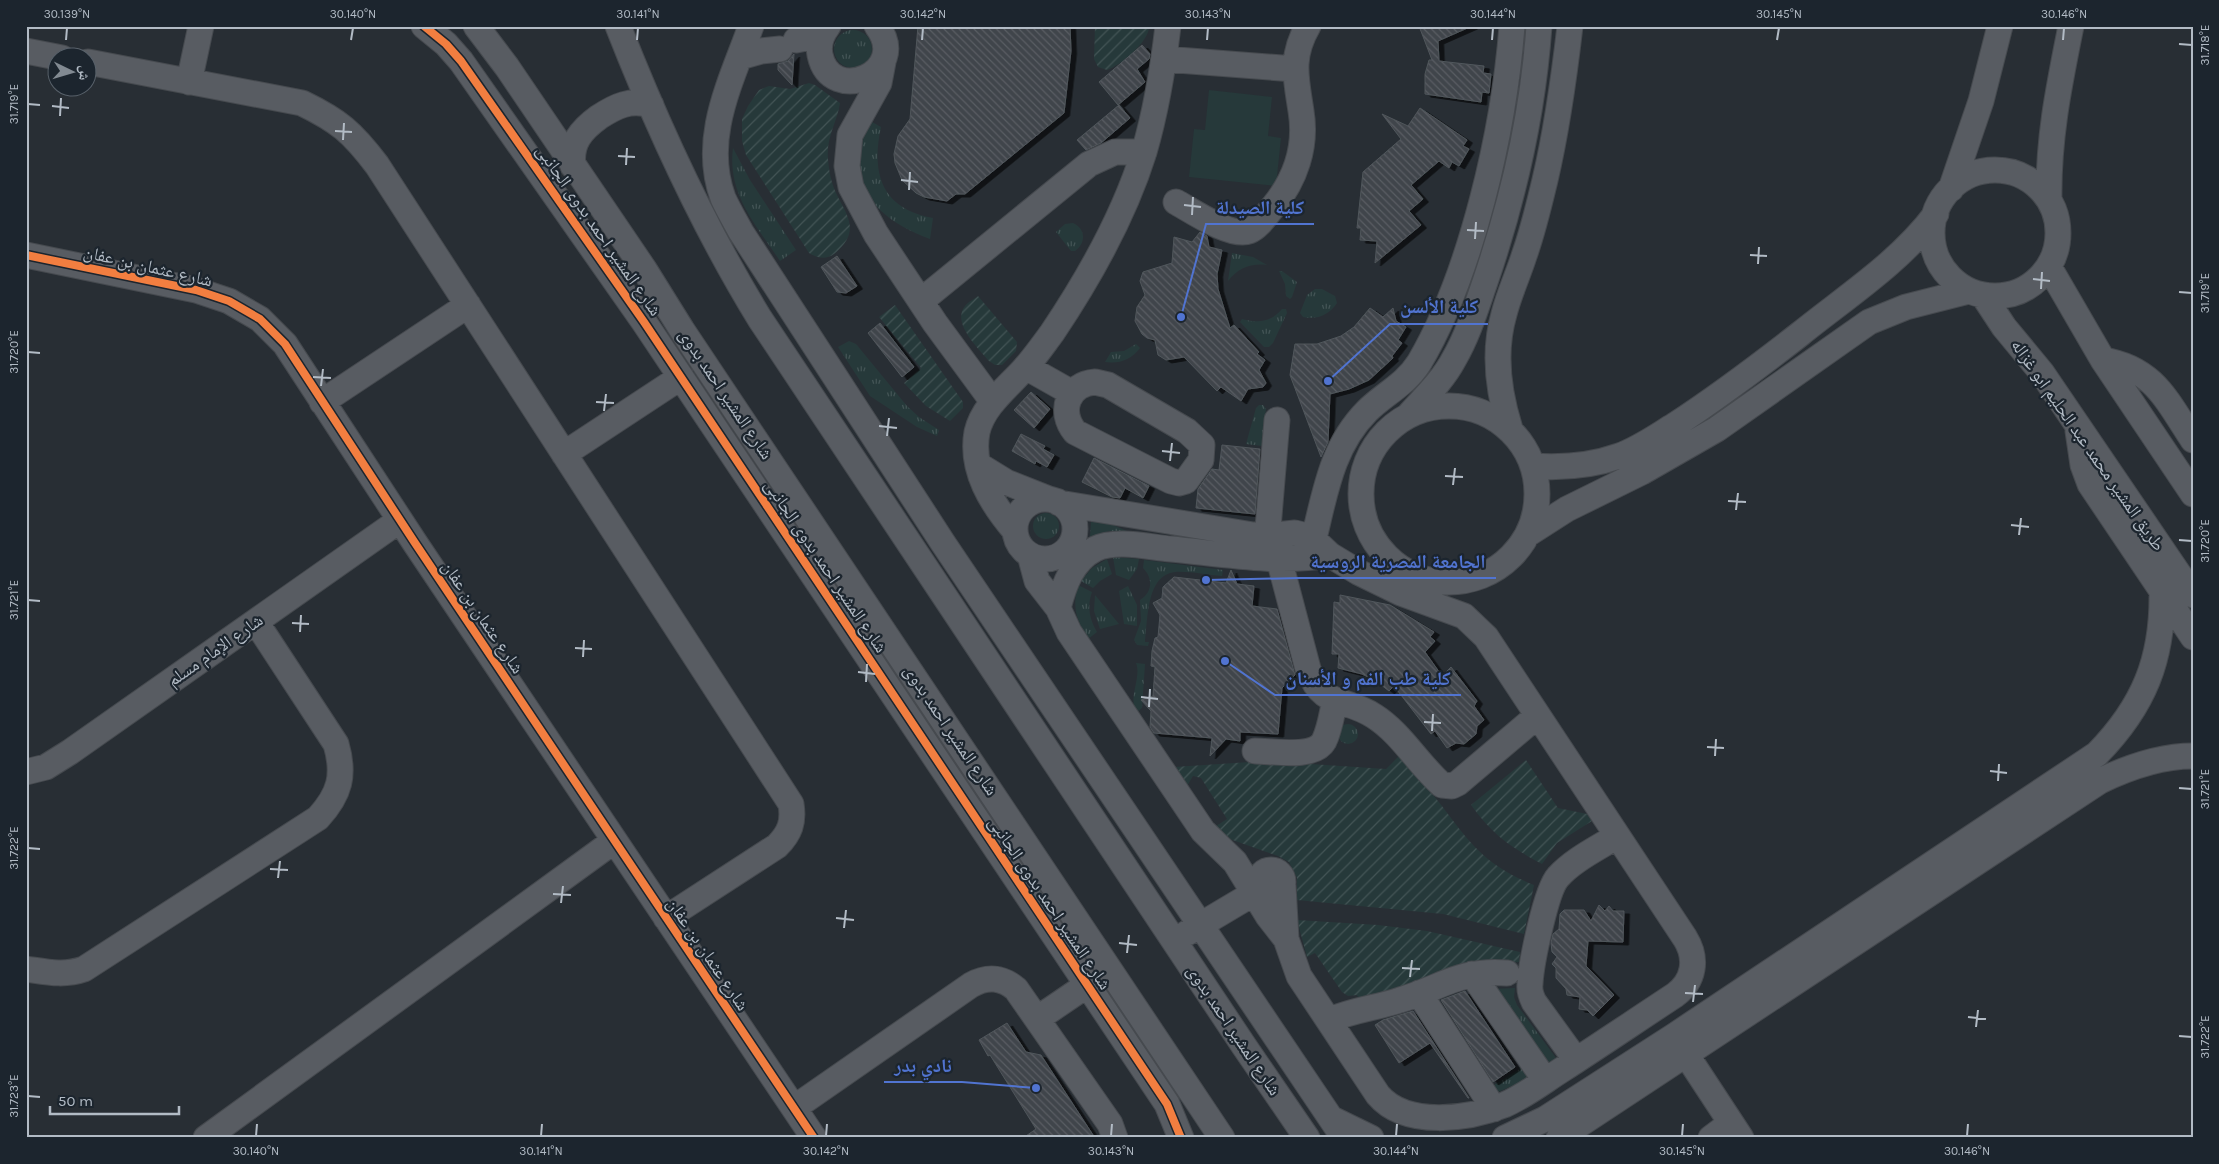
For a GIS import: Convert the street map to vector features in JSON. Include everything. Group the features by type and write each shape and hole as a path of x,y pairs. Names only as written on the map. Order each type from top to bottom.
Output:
{"street":[{"path":"190,82 201,26"},
{"name":"شارع المشير احمد بدوى الجانبى","path":"424,26 451,50 481,88 644,322 1167,1104 1181,1138"},
{"name":"شارع المشير احمد بدوى","path":"476,26 507,67 574,166 1222,1138"},
{"name":"شارع المشير احمد بدوى","path":"618,26 692,199 760,319 1307,1138"},
{"path":"751,26 718,120 714,152 715,168 724,199 741,232 944,543 1338,1128 1371,1138"},
{"path":"758,26 768,35 821,59"},
{"path":"1030,555 1037,580 1058,608 1069,632 1197,822 1214,844 1267,884 1299,976 1378,1095 1393,1108 1406,1113 1444,1118 1470,1115 1516,1099 1682,990 1688,982 1694,965 1690,946 1486,637 1472,622 1455,612 1416,599 1387,586 1322,547 1270,551 1112,545 1073,556 1049,558 1030,555 1022,548 1015,531 989,497 976,444 977,432 981,421 993,402 1026,367 1051,334 1085,280 1119,215 1144,152 1164,59 1168,26"},
{"path":"1176,202 1231,231 1243,232 1258,224 1286,189 1300,156 1302,122 1295,69 1299,45 1308,26"},
{"path":"1322,547 1329,476 1344,441 1359,419 1369,409 1390,394 1410,375 1425,351 1448,303 1471,236 1489,168 1502,100 1512,26"},
{"path":"1409,415 1429,407 1451,405 1472,408 1492,416 1510,429 1524,446 1533,466 1538,488 1536,512 1528,534 1514,555 1493,571 1470,581 1444,583 1419,578 1396,566 1378,548 1366,525 1361,500 1363,474 1372,450 1388,430 1409,415 1440,380 1461,348 1495,254 1508,206 1524,133 1539,26"},
{"path":"1510,429 1500,391 1498,352 1500,333 1504,314 1525,254 1546,179 1570,26"},
{"path":"1533,466 1560,467 1586,465 1611,459 1635,450 1717,397 1894,260 1923,231 1951,189 1982,101 2000,26"},
{"path":"2049,200 2048,173 2052,120 2072,26"},
{"path":"740,57 788,45 811,37 826,29"},
{"path":"826,29 819,49 821,59 830,73 845,81 854,82 871,76 885,40"},
{"path":"854,124 877,88 885,40"},
{"path":"26,51 48,55"},
{"path":"1164,59 1295,69"},
{"path":"98,64 302,103 332,118 357,139 377,165 791,804 793,816 791,827 785,838 777,846 666,918"},
{"path":"481,88 507,67"},
{"path":"845,81 853,102 854,124 846,156 851,187 876,234 993,402"},
{"path":"574,166 573,149 579,134 585,127 622,104 636,102 651,105"},
{"path":"921,301 1089,164 1115,152 1144,152"},
{"path":"1528,534 1567,509 1642,472 1717,429 1869,322 1906,307 1976,293 1998,296 2013,294 2027,288 2039,279 2056,251 2058,234 2056,216 2049,200 2029,180 2003,171 1988,171 1975,174 1951,189"},
{"path":"1936,214 1933,229 1938,259 1951,277 1976,293"},
{"path":"716,244 741,232"},
{"name":"شارع عثمان بن عفان","path":"26,255 196,290 229,301 260,319 285,344 400,520 814,1138"},
{"path":"2048,267 2103,360 2193,494"},
{"name":"طريق المشير محمد عبد الحليم ابو غزاله","path":"1976,293 2042,373 2193,594"},
{"path":"644,322 666,304"},
{"path":"322,402 468,305"},
{"path":"2103,360 2130,367 2154,383 2193,440"},
{"path":"1026,367 1072,393"},
{"path":"564,454 681,377"},
{"path":"1102,383 1187,431 1198,440 1202,446 1202,453 1197,467 1186,481 1179,483 1171,481 1075,432 1066,413 1068,400 1072,393 1082,385 1102,383"},
{"path":"1277,420 1270,551 1311,678 1320,692 1375,716 1438,781 1447,786 1458,783 1537,716"},
{"path":"726,443 747,426"},
{"path":"2078,426 2078,446 2082,466 2090,484 2193,637"},
{"path":"980,466 1006,482 1054,501 1069,512 1074,524 1073,556 1058,608"},
{"path":"1164,520 1171,481"},
{"path":"1015,531 1016,522 1024,507 1040,499 1164,520 1270,551"},
{"name":"شارع الإمام مسلم","path":"26,772 46,767 70,752 400,520"},
{"path":"920,559 944,543"},
{"path":"1559,1138 1680,1045 2097,754 2115,736 2130,715 2147,684 2160,644 2163,618 2162,592"},
{"path":"26,969 56,974 71,973 84,969 318,818 330,804 338,788 341,773 340,758 336,744 256,622"},
{"path":"1255,751 1303,752 1315,750 1324,741 1335,700"},
{"path":"1505,1138 1545,1119 1680,1045 2100,781 2143,763 2166,758 2193,756"},
{"path":"1576,1060 1534,1002 1531,994 1531,977 1551,886 1563,872 1618,836"},
{"path":"206,1138 614,841"},
{"path":"1174,941 1267,884"},
{"path":"1330,1020 1346,1013 1394,1002 1472,974 1507,973"},
{"path":"1472,974 1545,1080"},
{"path":"794,1108 979,980 996,978 1016,989 1110,1124 1115,1138"},
{"path":"1037,1019 1087,985"},
{"path":"1419,993 1494,1108"},
{"path":"1680,1045 1736,1130 1711,1138"}],"green space":[{"path":"1095,26 1149,26 1145,39 1140,45 1119,64 1107,70 1098,67 1094,59"},
{"path":"853,30 860,31 866,36 871,42 871,56 866,62 860,67 853,68 846,67 840,62 835,56 834,49 835,42 840,36 846,31"},
{"path":"809,83 815,85 840,103 830,137 828,159 832,181 848,217 850,231 842,246 834,254 825,258 809,253 746,155 742,141 742,119 759,90 769,86 790,89"},
{"path":"1209,90 1272,97 1268,136 1281,138 1276,186 1189,177 1194,129 1205,130"},
{"path":"865,118 881,127 878,159 879,174 884,186 891,197 902,206 915,213 933,218 930,239 903,227 891,219 880,210 864,187 858,157"},
{"path":"733,148 750,180 796,250 780,261 753,222 739,194 734,180 732,165"},
{"path":"1073,223 1082,232 1083,240 1079,248 1071,251 1056,232 1065,224"},
{"path":"1232,253 1253,257 1267,265 1245,267 1228,281"},
{"path":"1279,271 1282,271 1297,282 1290,299 1286,296 1285,284"},
{"path":"1315,289 1322,289 1335,296 1337,303 1322,316 1313,318 1303,317 1300,313 1307,295"},
{"path":"978,296 1017,342 1016,351 1002,365 995,365 989,361 973,343 961,320 966,305"},
{"path":"895,305 963,402 963,408 950,421 926,406 904,383 921,368 879,317"},
{"path":"1282,309 1286,309 1287,313 1273,343 1269,347 1264,347 1240,322 1242,319 1264,321 1273,317"},
{"path":"849,341 856,344 907,406 919,417 939,430 937,436 917,427 870,396 838,347"},
{"path":"1136,344 1140,348 1129,358 1120,362 1105,362 1111,352 1124,351"},
{"path":"1259,405 1263,405 1266,409 1262,446 1246,444 1256,408"},
{"path":"1046,513 1055,517 1059,526 1055,535 1046,539 1037,535 1033,526 1037,517"},
{"path":"1091,521 1111,524 1129,532 1109,531 1090,537"},
{"path":"1113,557 1139,559 1137,569 1129,580 1116,575"},
{"path":"1107,559 1112,574 1093,588 1081,581 1092,568"},
{"path":"1144,560 1223,570 1222,576 1175,572 1166,575 1158,581 1150,600 1148,611 1145,642 1149,642 1148,646 1137,645 1134,640 1141,621 1140,600 1147,593 1150,585 1149,576 1143,568"},
{"path":"1078,585 1092,592 1090,612 1097,632 1088,639 1076,613 1075,600"},
{"path":"1128,586 1137,605 1137,626 1124,624 1119,591"},
{"path":"1095,595 1119,624 1100,629 1094,611"},
{"path":"1136,663 1145,664 1142,708 1137,712 1133,701 1137,675"},
{"path":"1344,724 1352,724 1358,730 1358,738 1352,744 1344,744 1338,738 1338,730"},
{"path":"1399,756 1481,853 1504,870 1534,885 1524,934 1443,914 1297,900 1297,878 1289,862 1278,856 1224,837 1216,826 1227,819 1201,778 1193,776 1187,786 1174,767 1265,761 1386,769"},
{"path":"1526,760 1558,808 1587,814 1592,821 1557,843 1542,864 1502,839 1486,824 1471,805"},
{"path":"1297,920 1378,925 1427,931 1520,952 1519,962 1485,966 1453,966 1434,978 1359,1000 1357,995 1348,996 1342,992 1315,953 1307,957"},
{"path":"1515,988 1514,997 1517,1005 1556,1058 1544,1066 1492,989"},
{"path":"1526,1065 1532,1074 1519,1083 1498,1092 1494,1085"}],"building":[{"path":"918,26 1070,26 1071,51 1064,113 965,194 956,194 947,201 924,197 916,193 902,180 895,163 894,154 898,136 910,119"},
{"path":"1419,26 1472,26 1438,41 1439,61 1484,66 1483,73 1491,74 1489,93 1482,92 1481,102 1425,94 1425,74 1429,60 1432,60"},
{"path":"1142,45 1150,54 1149,59 1137,69 1145,82 1118,105 1099,82"},
{"path":"794,54 792,85 778,70 778,64 788,61"},
{"path":"1119,105 1130,118 1101,143 1086,150 1077,140"},
{"path":"1420,108 1467,140 1463,146 1469,149 1459,166 1452,162 1449,168 1439,161 1411,185 1423,199 1409,211 1421,225 1375,263 1377,241 1360,240 1361,228 1357,228 1363,172 1401,139 1382,114 1408,126"},
{"path":"1200,232 1207,236 1209,247 1222,250 1217,274 1218,289 1230,328 1234,325 1259,352 1257,354 1265,360 1259,370 1266,383 1263,387 1248,389 1241,401 1221,387 1217,391 1184,357 1166,360 1158,355 1155,340 1147,338 1142,334 1135,321 1137,307 1145,295 1140,281 1143,272 1172,263 1174,237 1192,242"},
{"path":"837,256 857,286 846,293 837,292 821,267"},
{"path":"1370,308 1383,317 1393,308 1396,321 1406,327 1398,340 1402,343 1392,356 1393,358 1369,380 1349,389 1330,394 1328,442 1321,457 1290,375 1295,344 1317,344 1341,336 1354,327"},
{"path":"880,323 914,367 902,377 868,333"},
{"path":"1031,392 1050,409 1034,428 1014,410"},
{"path":"1021,434 1045,446 1043,449 1054,455 1047,467 1036,461 1035,464 1012,451"},
{"path":"1222,445 1260,449 1255,514 1196,508 1198,489 1212,469 1219,470"},
{"path":"1094,458 1149,486 1143,498 1125,488 1120,498 1112,497 1082,482"},
{"path":"1231,570 1237,584 1254,586 1252,606 1277,609 1295,675 1282,688 1278,734 1240,732 1240,741 1226,739 1210,756 1212,738 1154,733 1150,727 1151,711 1141,700 1153,696 1155,667 1151,666 1152,651 1155,638 1158,637 1160,615 1153,603 1162,598 1163,587 1174,577 1226,583"},
{"path":"1340,595 1390,605 1434,632 1430,637 1435,641 1425,652 1442,676 1451,667 1477,701 1474,706 1484,720 1477,726 1476,734 1464,744 1456,743 1447,748 1435,731 1431,734 1394,686 1389,691 1376,681 1362,674 1338,668 1339,654 1332,654 1334,602 1340,603"},
{"path":"1599,905 1605,911 1609,906 1613,911 1624,911 1623,942 1588,941 1586,966 1614,995 1593,1016 1587,1010 1579,1009 1580,997 1567,995 1566,989 1556,978 1556,968 1552,964 1557,957 1552,952 1551,943 1553,934 1559,929 1560,914 1564,910 1584,910 1591,921"},
{"path":"1465,991 1515,1067 1493,1082 1441,1000"},
{"path":"1413,1011 1469,1098 1430,1043 1399,1063 1375,1025 1383,1020"},
{"path":"1007,1023 1026,1052 1041,1055 1095,1138 1023,1138 1036,1129 979,1040"}],"cycle path":[{"path":"424,26 446,44 461,61 644,322 1167,1104 1181,1138"},
{"path":"26,255 196,290 229,301 260,319 285,344 415,543 814,1138"}],"place":[{"name":"كلية الصيدلة","path":"1181,317"},
{"name":"كلية الألسن","path":"1328,381"},
{"name":"الجامعة المصرية الروسية","path":"1206,580"},
{"name":"كلية طب الفم و الأسنان","path":"1225,661"},
{"name":"نادي بدر","path":"1036,1088"}]}
